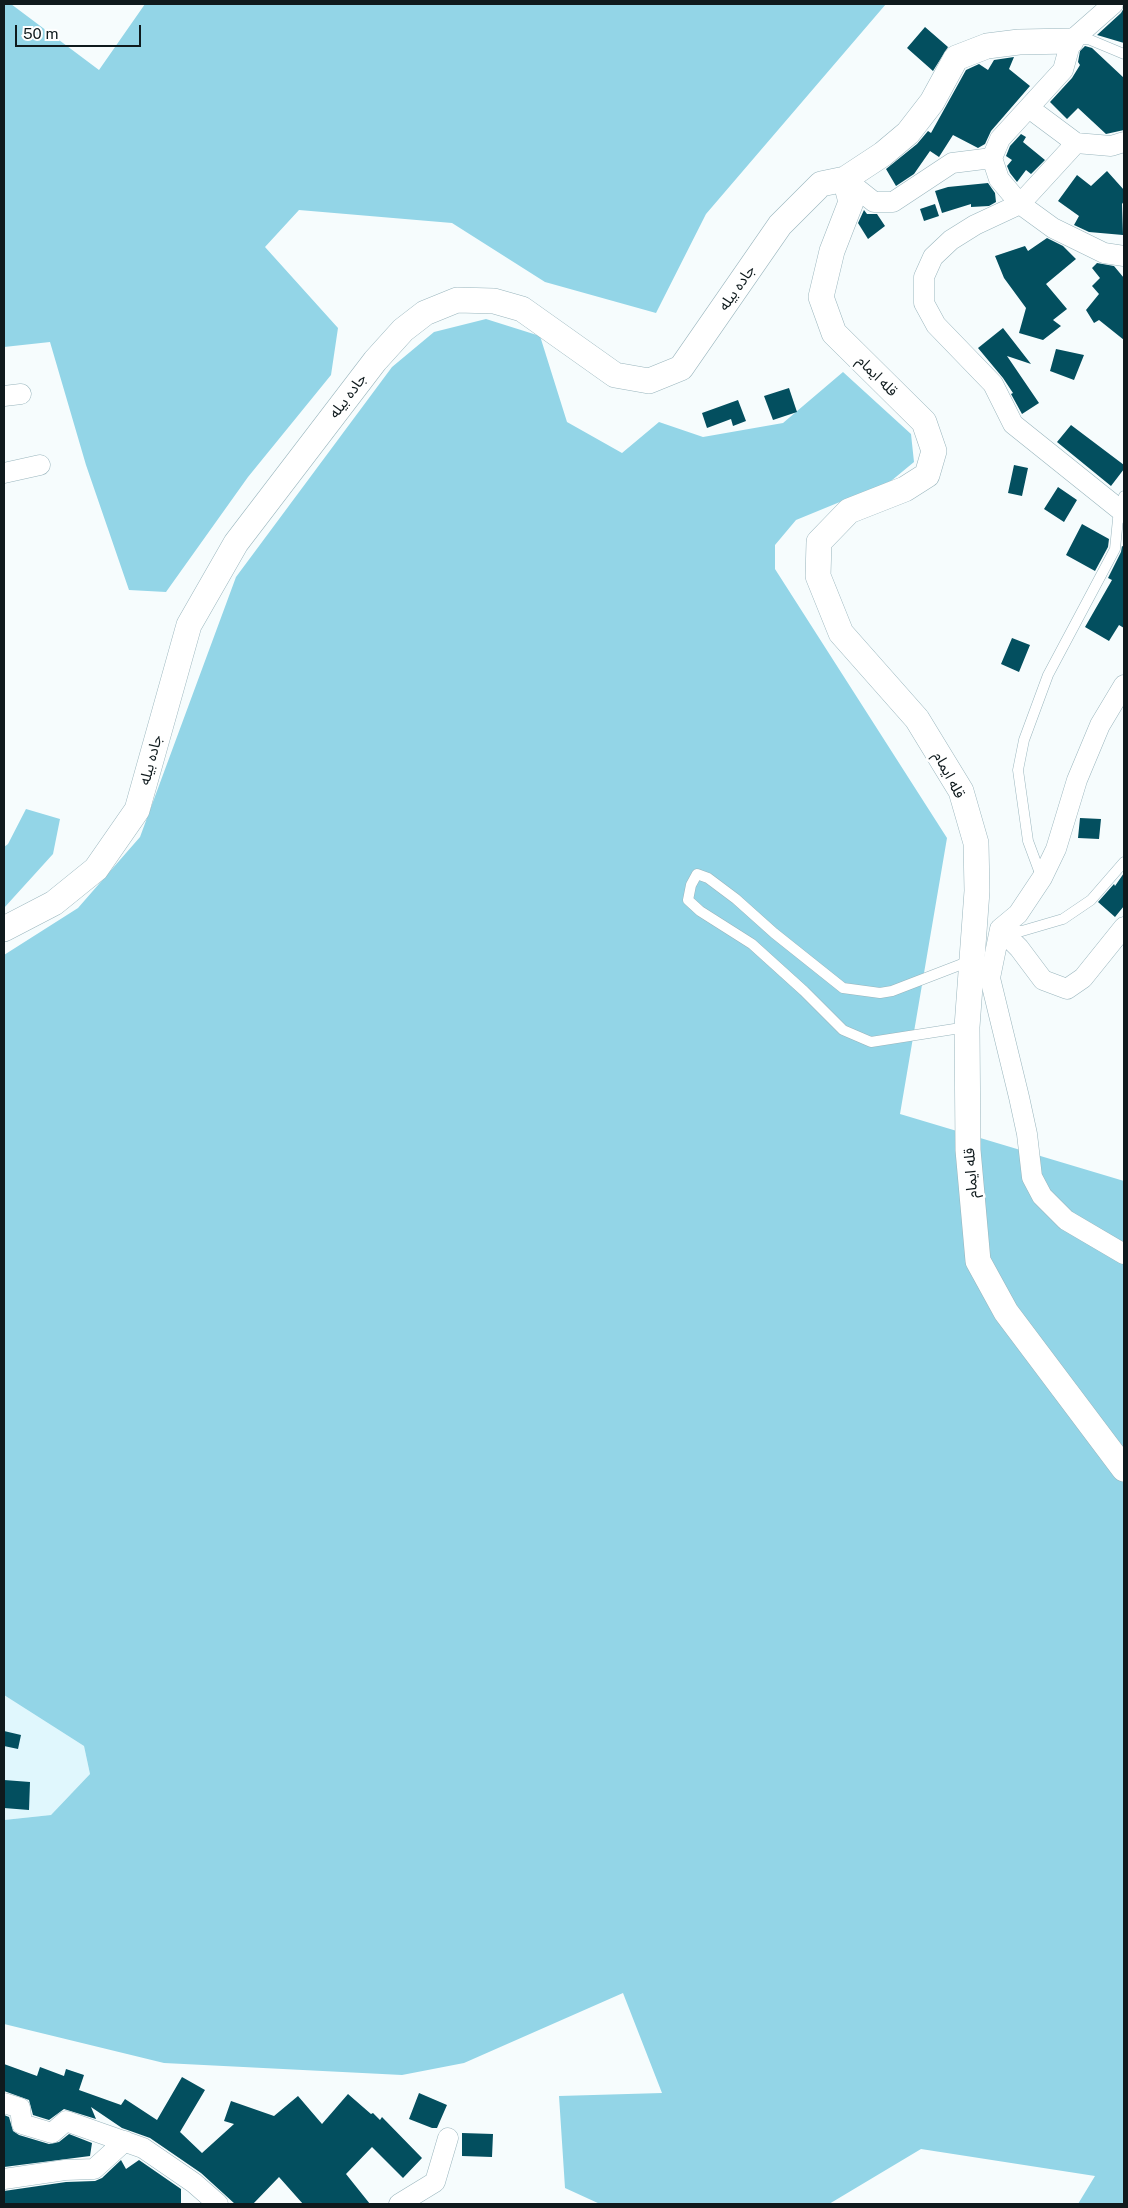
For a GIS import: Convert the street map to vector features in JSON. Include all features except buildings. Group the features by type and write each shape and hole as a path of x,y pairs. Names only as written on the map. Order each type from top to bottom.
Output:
{"street":[{"path":"1113,4 1071,41 1063,70 1000,139 992,158 999,179 1020,204 1053,228 1104,253 1124,256"},
{"path":"992,158 952,163 893,202 874,202 845,179 883,154 908,133 932,102 956,58 987,46 1019,42 1071,41"},
{"path":"1030,108 1076,143 1111,146 1124,142"},
{"path":"1076,143 1020,204 975,225 945,246 934,258 924,277 924,303 936,325 993,384 1013,424 1122,506"},
{"name":"جاده بیله","path":"4,929 54,903 96,869 137,810 189,625 236,543 375,361 403,330 425,313 457,300 494,301 522,309 615,375 649,381 681,368 787,218 821,184 845,179"},
{"name":"قله ایمام","path":"845,179 851,202 832,251 822,297 834,333 924,422 934,451 927,475 905,489 849,511 819,542 818,576 841,633 918,719 961,791 976,843 977,892 967,1027 968,1150 978,1260 1006,1312 1124,1469"},
{"path":"4,473 40,465"},
{"path":"1124,685 1100,726 1078,780 1056,849 1042,878 1018,914 1000,929 990,978 1027,1134 1032,1177 1042,1196 1066,1220 1124,1254"},
{"path":"1000,929 1019,948 1043,980 1066,989 1083,978 1124,927"},
{"path":"4,2103 20,2108 22,2124 52,2133 66,2121 143,2148 194,2183 218,2204"},
{"path":"399,2204 435,2182 448,2138"},
{"path":"4,2179 65,2170 94,2169 125,2141"}],"lane":[{"path":"1071,41 1088,38 1124,54"},
{"path":"1042,878 1028,841 1018,770 1024,740 1048,676 1115,549 1122,506"},
{"path":"1000,929 1022,931 1063,919 1091,900 1124,862"},
{"path":"967,1027 871,1042 843,1030 804,991 752,944 700,911 688,900 691,886 697,874 708,878 736,899 774,934 843,988 880,993 892,991 971,960"}],"shaded area":[{"path":"4,4 11,4 99,70 145,4 886,4 706,214 656,313 545,282 452,223 299,210 265,247 338,328 331,375 248,477 166,592 129,590 86,465 50,342 4,347"},
{"path":"486,319 540,336 567,422 622,453 659,422 703,437 783,423 843,372 911,434 914,462 891,481 796,520 775,545 775,569 947,838 900,1114 1124,1181 1124,2204 1078,2204 1095,2176 921,2149 829,2204 600,2204 565,2188 559,2096 662,2093 623,1993 464,2063 402,2075 164,2063 4,2024 4,1820 51,1815 90,1774 84,1746 4,1695 4,955 78,908 140,837 236,577 392,367 434,332"},
{"path":"26,809 60,819 53,854 4,908 4,847 8,844"},
{"path":"4,1695 84,1746 90,1774 51,1815 4,1820"}]}
